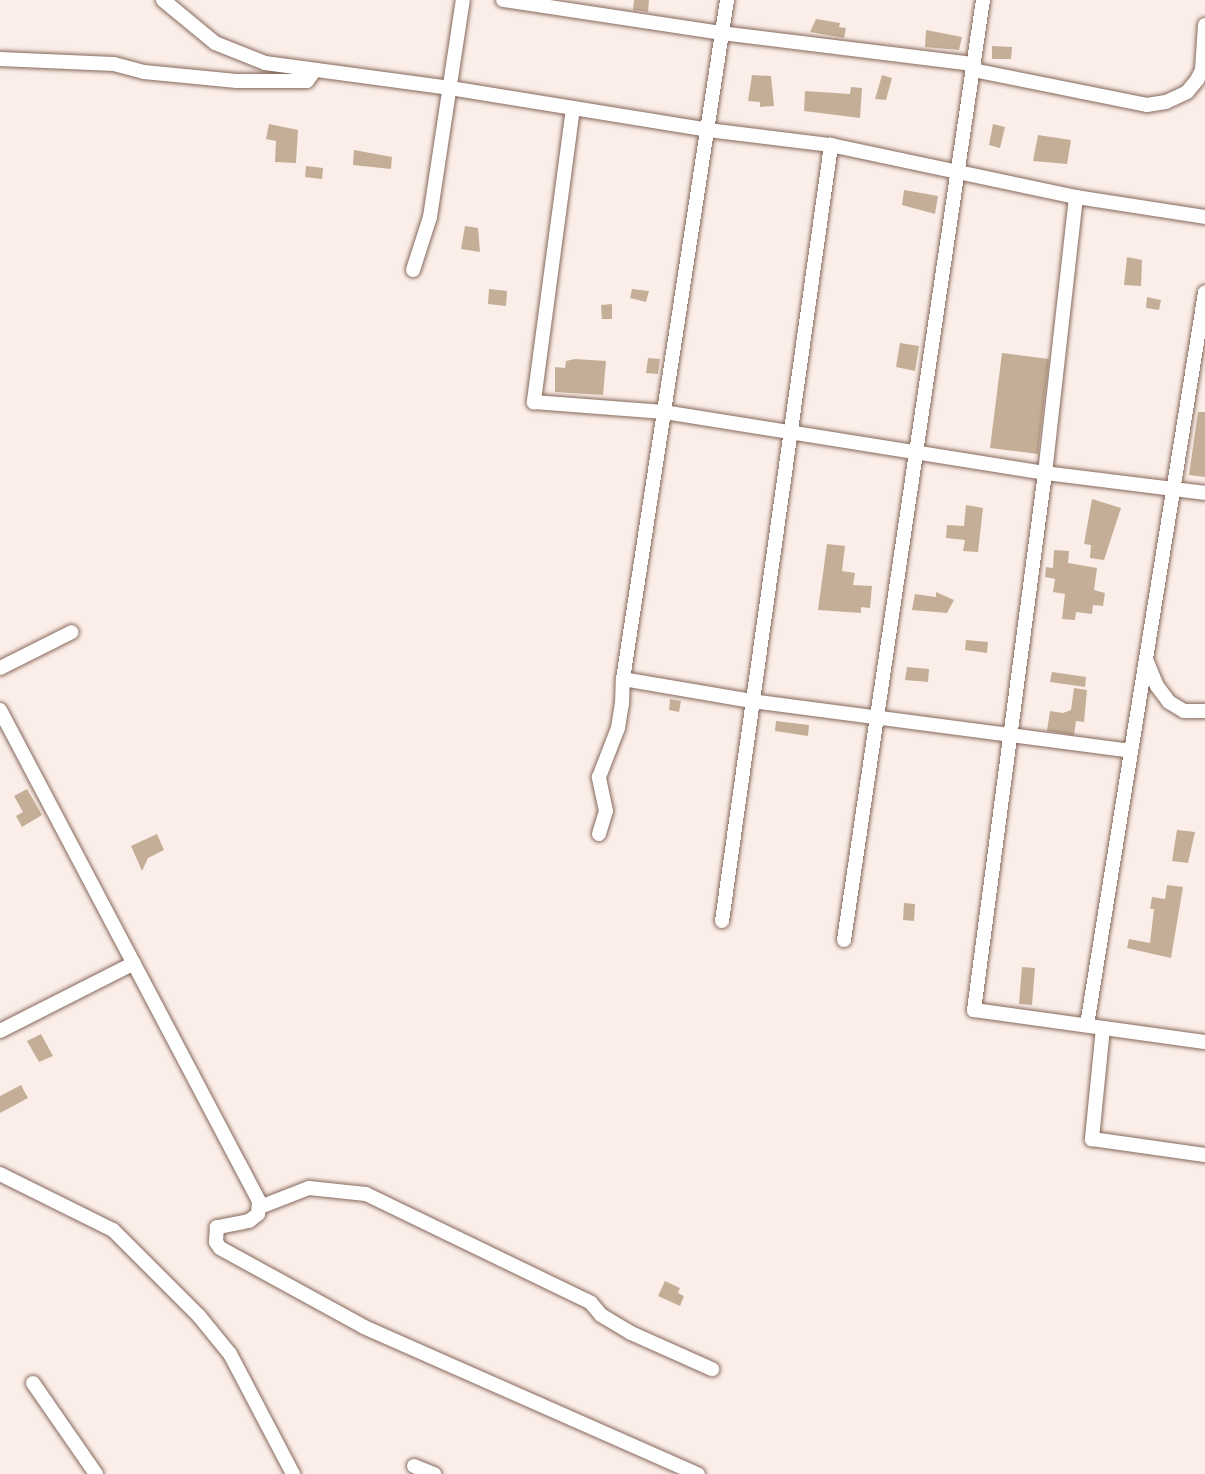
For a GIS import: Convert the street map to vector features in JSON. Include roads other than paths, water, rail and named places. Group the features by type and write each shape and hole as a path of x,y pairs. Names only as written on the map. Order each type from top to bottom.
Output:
{"street":[{"path":"163,0 215,43 235,53 265,63 450,88 708,130 831,145 1076,196 1205,217"},
{"path":"413,270 430,217 463,0"},
{"path":"503,0 721,33 973,67 1147,105 1166,102 1187,92 1197,80 1202,70 1205,25"},
{"path":"599,834 606,811 599,777 618,728 623,679 727,0"},
{"path":"844,940 874,718 919,453 983,0"},
{"path":"0,59 114,64 144,72 237,81 307,81 315,70"},
{"path":"573,108 534,402 664,412 1045,473 1205,493"},
{"path":"722,921 831,145"},
{"path":"1076,196 1045,473 974,1010 1205,1041"},
{"path":"1087,1025 1205,292"},
{"path":"0,668 72,632"},
{"path":"1146,659 1169,702 1184,711 1205,711"},
{"path":"623,679 752,701 1009,737 1130,751"},
{"path":"0,710 260,1207"},
{"path":"0,1031 134,963"},
{"path":"1103,1028 1092,1139 1205,1155"},
{"path":"0,1174 113,1230 199,1316 230,1354 293,1474"},
{"path":"698,1474 364,1327 220,1248 216,1242 217,1227 249,1221 260,1207 309,1188 366,1194 591,1304 602,1315 631,1333 711,1369"},
{"path":"33,1383 96,1474"},
{"path":"414,1466 434,1474"}]}
